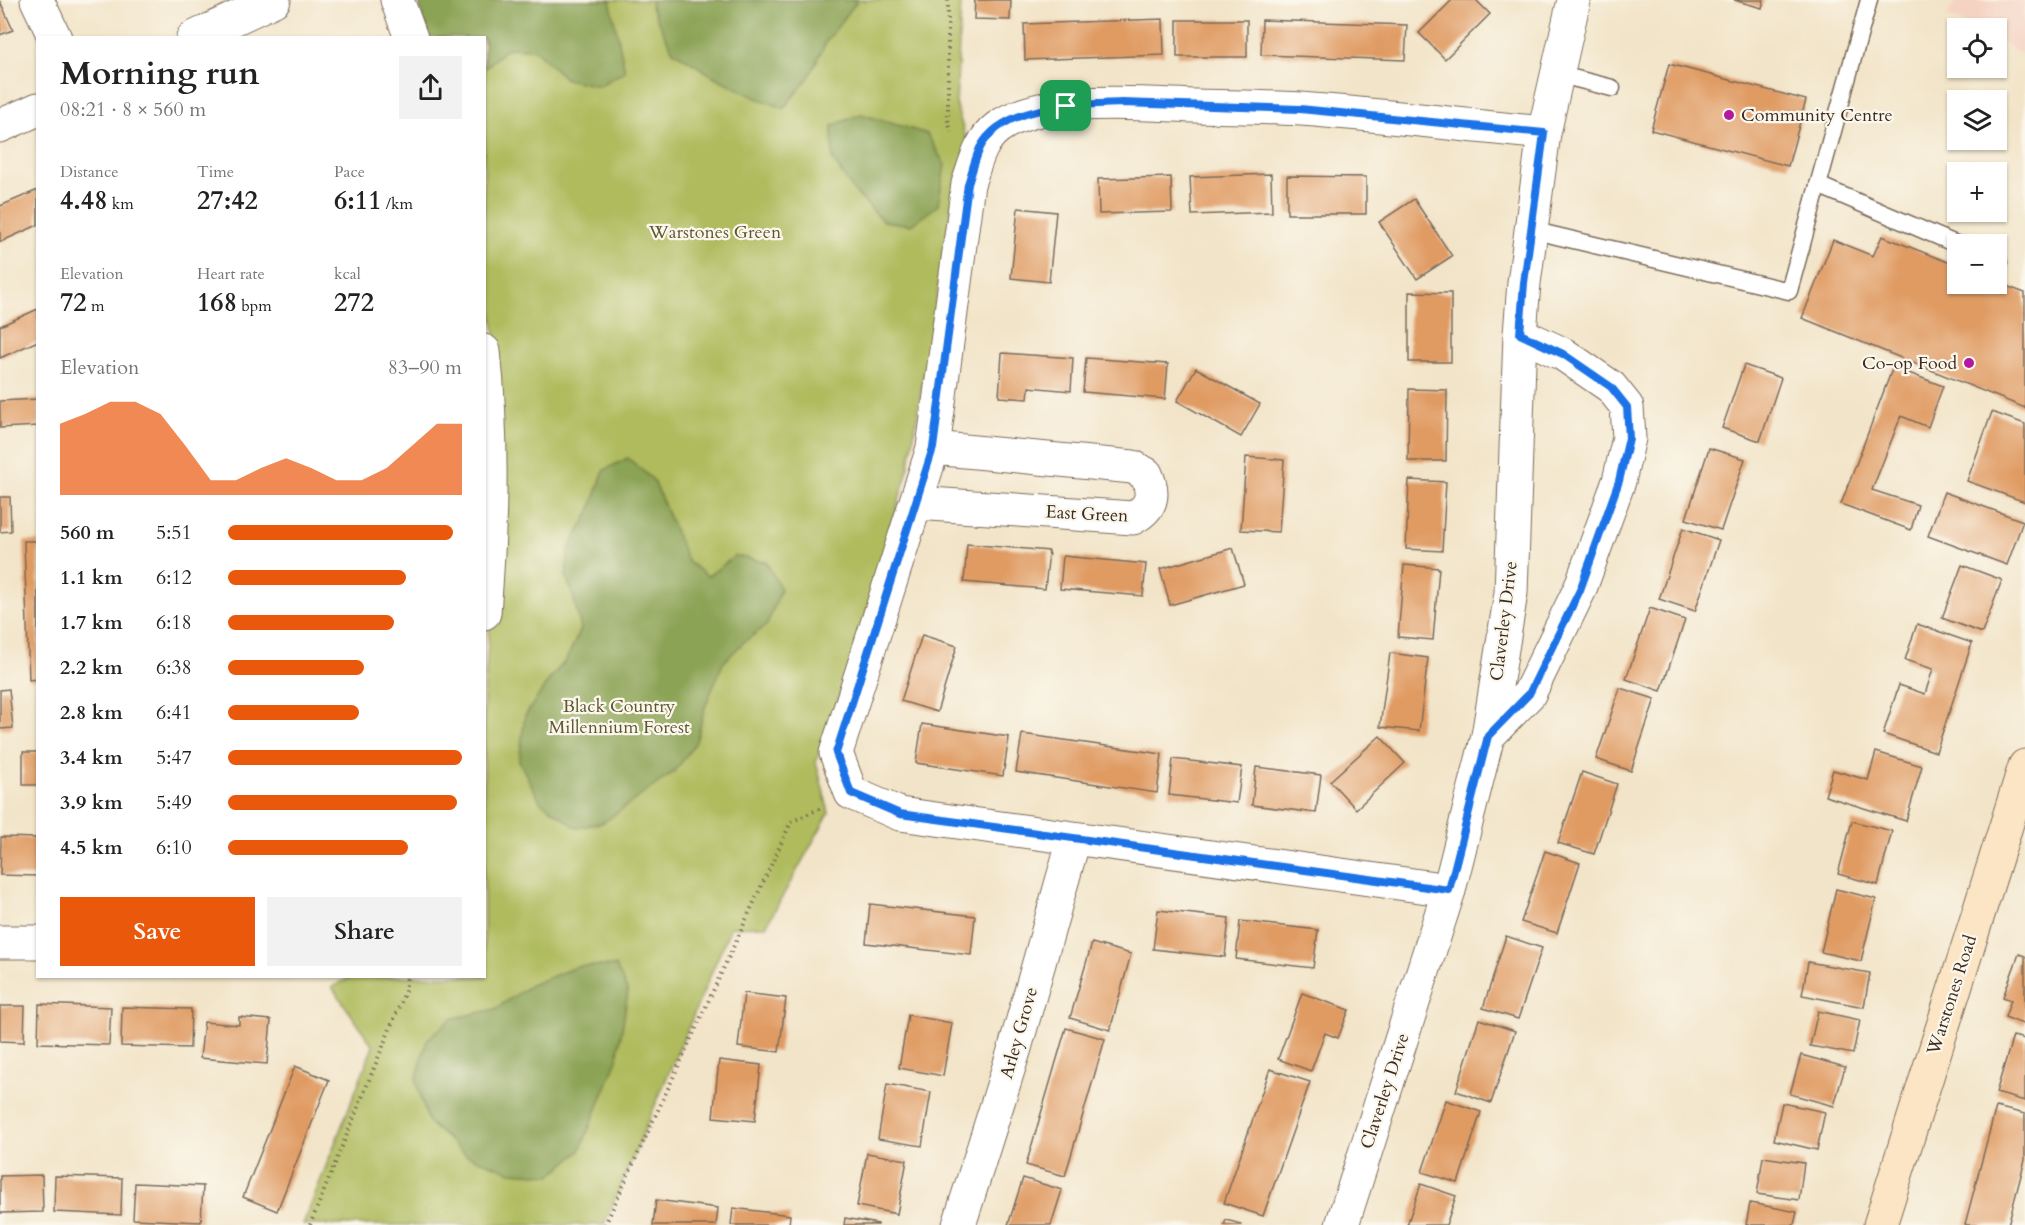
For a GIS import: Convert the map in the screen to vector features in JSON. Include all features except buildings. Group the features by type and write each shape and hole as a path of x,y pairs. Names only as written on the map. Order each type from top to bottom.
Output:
{"street":[{"path":"37,0 54,36"},
{"path":"197,36 274,0"},
{"path":"397,0 410,36"},
{"name":"Claverley Drive","path":"1342,1225 1449,890 1488,736 1511,593 1520,334 1524,283 1544,133 1574,0"},
{"path":"1449,890 900,814 851,793 836,753 933,448 968,184 981,147 996,129 1013,119 1037,111 1066,106 1122,103 1300,109 1544,133"},
{"path":"0,126 36,110"},
{"path":"1488,736 1529,694 1580,590 1619,481 1629,438 1627,407 1611,387 1563,354 1520,334"},
{"path":"486,570 489,506 487,394"},
{"name":"East Green","path":"916,503 1133,518 1143,512 1150,503 1153,488 1146,474 1133,468 933,448"},
{"name":"Warstones Road","path":"1880,1225 2025,766"},
{"name":"Arley Grove","path":"959,1225 1015,1048 1074,839"},
{"path":"0,942 36,942"}],"lane":[{"path":"1531,230 1789,291 1869,0"},
{"path":"1557,74 1612,88"},
{"path":"1818,185 1947,240"}],"path":[{"path":"948,0 948,120 968,184"},
{"path":"605,1225 791,822 851,793"},
{"path":"310,1225 405,992 406,978"}],"shaded area":[{"path":"1956,0 2025,0 2025,56 2007,46 2007,18 1951,18 1947,16"}],"green space":[{"name":"Warstones Green","path":"419,0 961,0 956,105 969,149 956,178 909,466 858,641 816,762 829,813 766,926 731,927 604,1225 303,1225 373,1046 332,987 349,978 486,978 486,673 499,501 497,346 486,277 486,36 481,36"},
{"path":"419,0 610,0 625,71 599,86 566,79 534,49 507,48 486,67 486,36 425,36"},
{"path":"651,0 858,0 826,42 809,77 784,108 756,98 715,77 673,51 651,7"},
{"path":"861,114 927,134 945,165 938,205 911,225 883,221 853,190 833,160 832,126"},
{"name":"Black Country Millennium Forest","path":"628,458 654,481 688,562 708,576 735,556 766,562 781,589 767,625 744,642 723,663 705,707 696,742 675,771 604,822 577,828 540,801 519,761 525,716 549,680 566,660 581,629 566,576 569,550 590,511 604,470"},
{"path":"578,966 616,966 628,992 617,1059 580,1151 551,1175 511,1172 466,1155 428,1122 416,1081 427,1040 451,1019 495,1009 531,985"}],"cycle path":[{"path":"1449,890 900,814 851,793 836,753 933,448 968,184 982,146 991,133 1017,117 1040,110 1121,103 1301,109 1544,133"},
{"path":"1488,736 1529,694 1580,589 1619,481 1629,438 1627,407 1611,387 1563,354 1520,334"}],"place":[{"name":"Community Centre","path":"1729,115"},
{"name":"Co-op Food","path":"1969,363"}],"route":[{"path":"1122,103 1300,109 1544,133 1524,283 1520,334 1563,354 1611,387 1627,407 1629,438 1619,481 1580,590 1529,694 1488,736 1449,890 900,814 851,793 836,753 933,448 968,184 981,147 996,129 1013,119 1037,111 1066,106 1122,103"}]}
